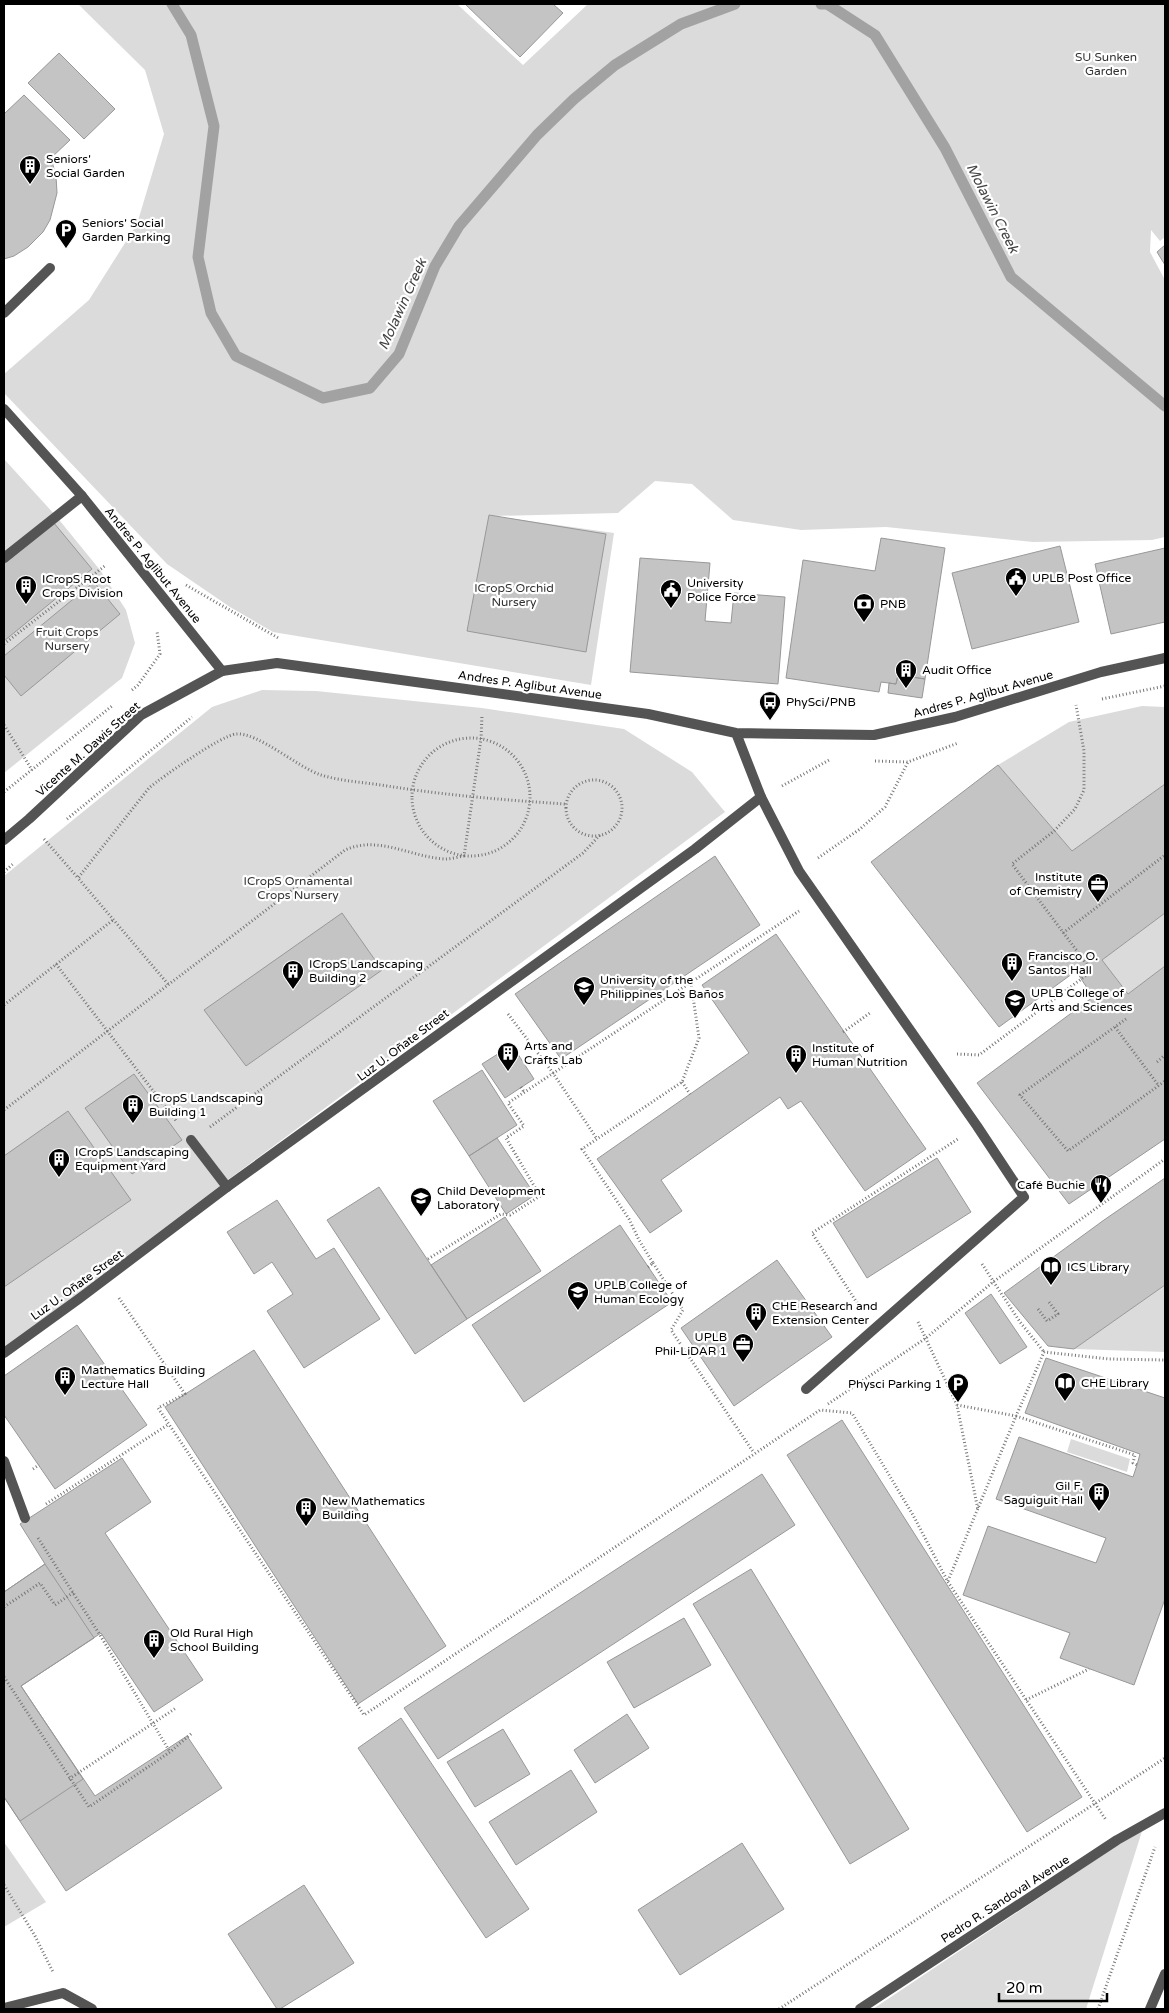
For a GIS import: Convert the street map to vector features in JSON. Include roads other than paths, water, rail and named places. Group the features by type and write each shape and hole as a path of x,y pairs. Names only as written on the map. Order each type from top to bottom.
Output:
{"street":[{"path":"4,313 50,268"},
{"name":"Andres P. Aglibut Avenue","path":"4,409 82,496 222,670 277,662 648,714 736,733 874,735 956,717 1101,672 1165,658"},
{"path":"4,558 82,496"},
{"name":"Vicente M. Dawis Street","path":"4,840 141,715 222,670"},
{"path":"736,733 761,797 799,870 927,1052 1024,1197 806,1388"},
{"name":"Luz U. Oñate Street","path":"4,1353 227,1187 695,849 761,797"},
{"path":"191,1140 227,1187"},
{"path":"4,1461 25,1518"},
{"name":"Pedro R. Sandoval Avenue","path":"860,2009 1117,1840 1165,1813"},
{"path":"1150,2009 1165,1974"},
{"path":"4,2008 63,1993 92,2009"}],"waterway":[{"name":"Molawin Creek","path":"172,4 191,35 214,126 198,257 211,313 236,356 323,398 370,388 399,354 435,266 459,226 537,135 574,99 615,65 681,24 735,4"},
{"name":"Molawin Creek","path":"821,4 827,4 875,35 945,148 1011,277 1165,406"}],"place":[{"name":"Seniors' Social Garden","path":"30,185"},
{"name":"Seniors' Social Garden Parking","path":"66,249"},
{"name":"UPLB Post Office","path":"1016,597"},
{"name":"ICropS Root Crops Division","path":"26,605"},
{"name":"University Police Force","path":"671,609"},
{"name":"PNB","path":"864,623"},
{"name":"Audit Office","path":"906,689"},
{"name":"PhySci/PNB","path":"770,721"},
{"name":"Institute of Chemistry","path":"1098,903"},
{"name":"Francisco O. Santos Hall","path":"1012,982"},
{"name":"ICropS Landscaping Building 2","path":"293,990"},
{"name":"University of the Philippines Los Baños","path":"584,1006"},
{"name":"UPLB College of Arts and Sciences","path":"1015,1019"},
{"name":"Arts and Crafts Lab","path":"508,1072"},
{"name":"Institute of Human Nutrition","path":"796,1074"},
{"name":"ICropS Landscaping Building 1","path":"133,1124"},
{"name":"ICropS Landscaping Equipment Yard","path":"59,1178"},
{"name":"Café Buchie","path":"1101,1204"},
{"name":"Child Development Laboratory","path":"421,1217"},
{"name":"ICS Library","path":"1051,1286"},
{"name":"UPLB College of Human Ecology","path":"578,1311"},
{"name":"CHE Research and Extension Center","path":"756,1332"},
{"name":"UPLB Phil-LiDAR 1","path":"743,1363"},
{"name":"Mathematics Building Lecture Hall","path":"65,1396"},
{"name":"CHE Library","path":"1065,1402"},
{"name":"Physci Parking 1","path":"958,1403"},
{"name":"Gil F. Saguiguit Hall","path":"1099,1512"},
{"name":"New Mathematics Building","path":"306,1527"},
{"name":"Old Rural High School Building","path":"154,1659"}],"park label":[{"name":"SU Sunken Garden","path":"1106,64"},
{"name":"ICropS Orchid Nursery","path":"514,595"},
{"name":"Fruit Crops Nursery","path":"67,639"},
{"name":"ICropS Ornamental Crops Nursery","path":"298,888"}]}
